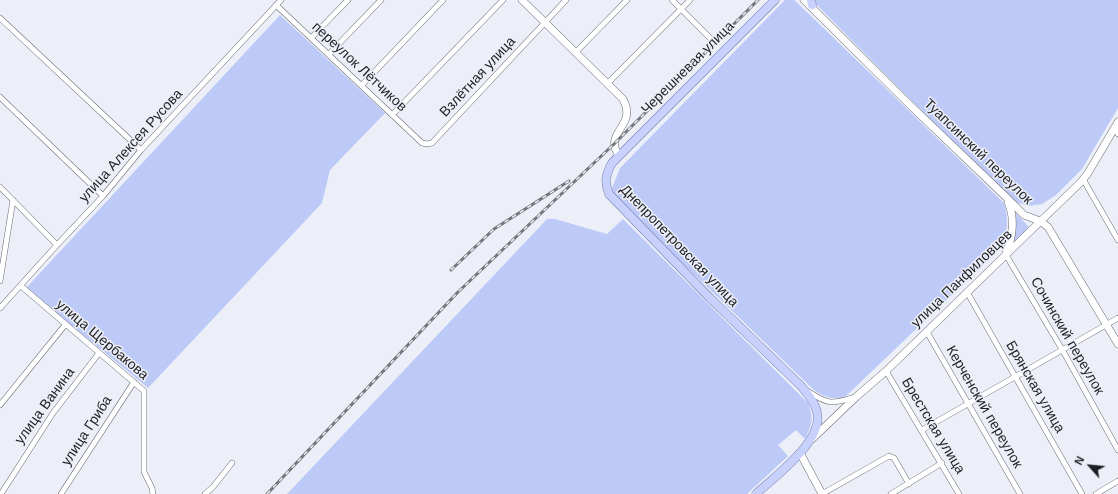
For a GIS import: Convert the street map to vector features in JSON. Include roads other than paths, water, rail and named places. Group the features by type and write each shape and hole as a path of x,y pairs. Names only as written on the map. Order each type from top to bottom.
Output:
{"main road":[{"name":"Черешневая улица","path":"619,155 775,0"},
{"name":"Днепропетровская улица","path":"619,155 607,172 606,186 609,194 710,298 801,386 808,395 817,411 818,420 815,431 809,442 800,453"},
{"path":"759,493 800,453"}],"street":[{"name":"улица Алексея Русова","path":"0,308 103,196 142,150 281,0"},
{"path":"312,38 348,0"},
{"path":"329,54 381,0"},
{"path":"362,85 443,0"},
{"path":"392,114 503,0"},
{"path":"522,0 623,99 627,106 627,114 614,144 614,147 619,155"},
{"name":"Взлётная улица","path":"427,144 432,143 566,0"},
{"path":"576,52 627,0"},
{"path":"672,0 714,42"},
{"path":"607,84 690,0"},
{"name":"Туапсинский переулок","path":"804,0 812,4 1024,215 1040,221 1048,227 1118,344"},
{"name":"переулок Лётчиков","path":"276,5 422,143 427,144"},
{"path":"0,18 142,150"},
{"path":"0,97 103,196"},
{"name":"улица Панфиловцев","path":"809,442 927,332 1084,179 1117,128"},
{"path":"1084,179 1118,240"},
{"path":"0,187 57,245"},
{"path":"1005,196 1011,211 1012,226 1006,255"},
{"path":"0,281 13,200"},
{"name":"Сочинский переулок","path":"1006,255 1063,351 1118,450"},
{"name":"улица Щербакова","path":"21,286 144,391 144,472 152,488 152,494"},
{"name":"Брянская улица","path":"967,292 1082,494"},
{"path":"922,430 1016,378 1118,318"},
{"path":"0,405 65,325"},
{"name":"Керченский переулок","path":"927,332 1020,494"},
{"name":"улица Ванина","path":"1,494 25,454 99,353"},
{"name":"Брестская улица","path":"886,371 942,463 959,494"},
{"name":"улица Гриба","path":"61,494 134,382"},
{"path":"801,386 823,401 830,403 856,397"},
{"path":"800,453 822,494 888,456 894,458 909,484"},
{"path":"205,494 213,487 232,463"},
{"path":"892,494 942,463"},
{"path":"1096,494 1118,481"}],"railway":[{"path":"267,494 458,292 614,144 758,0"},
{"path":"451,270 494,229 569,181"}]}
